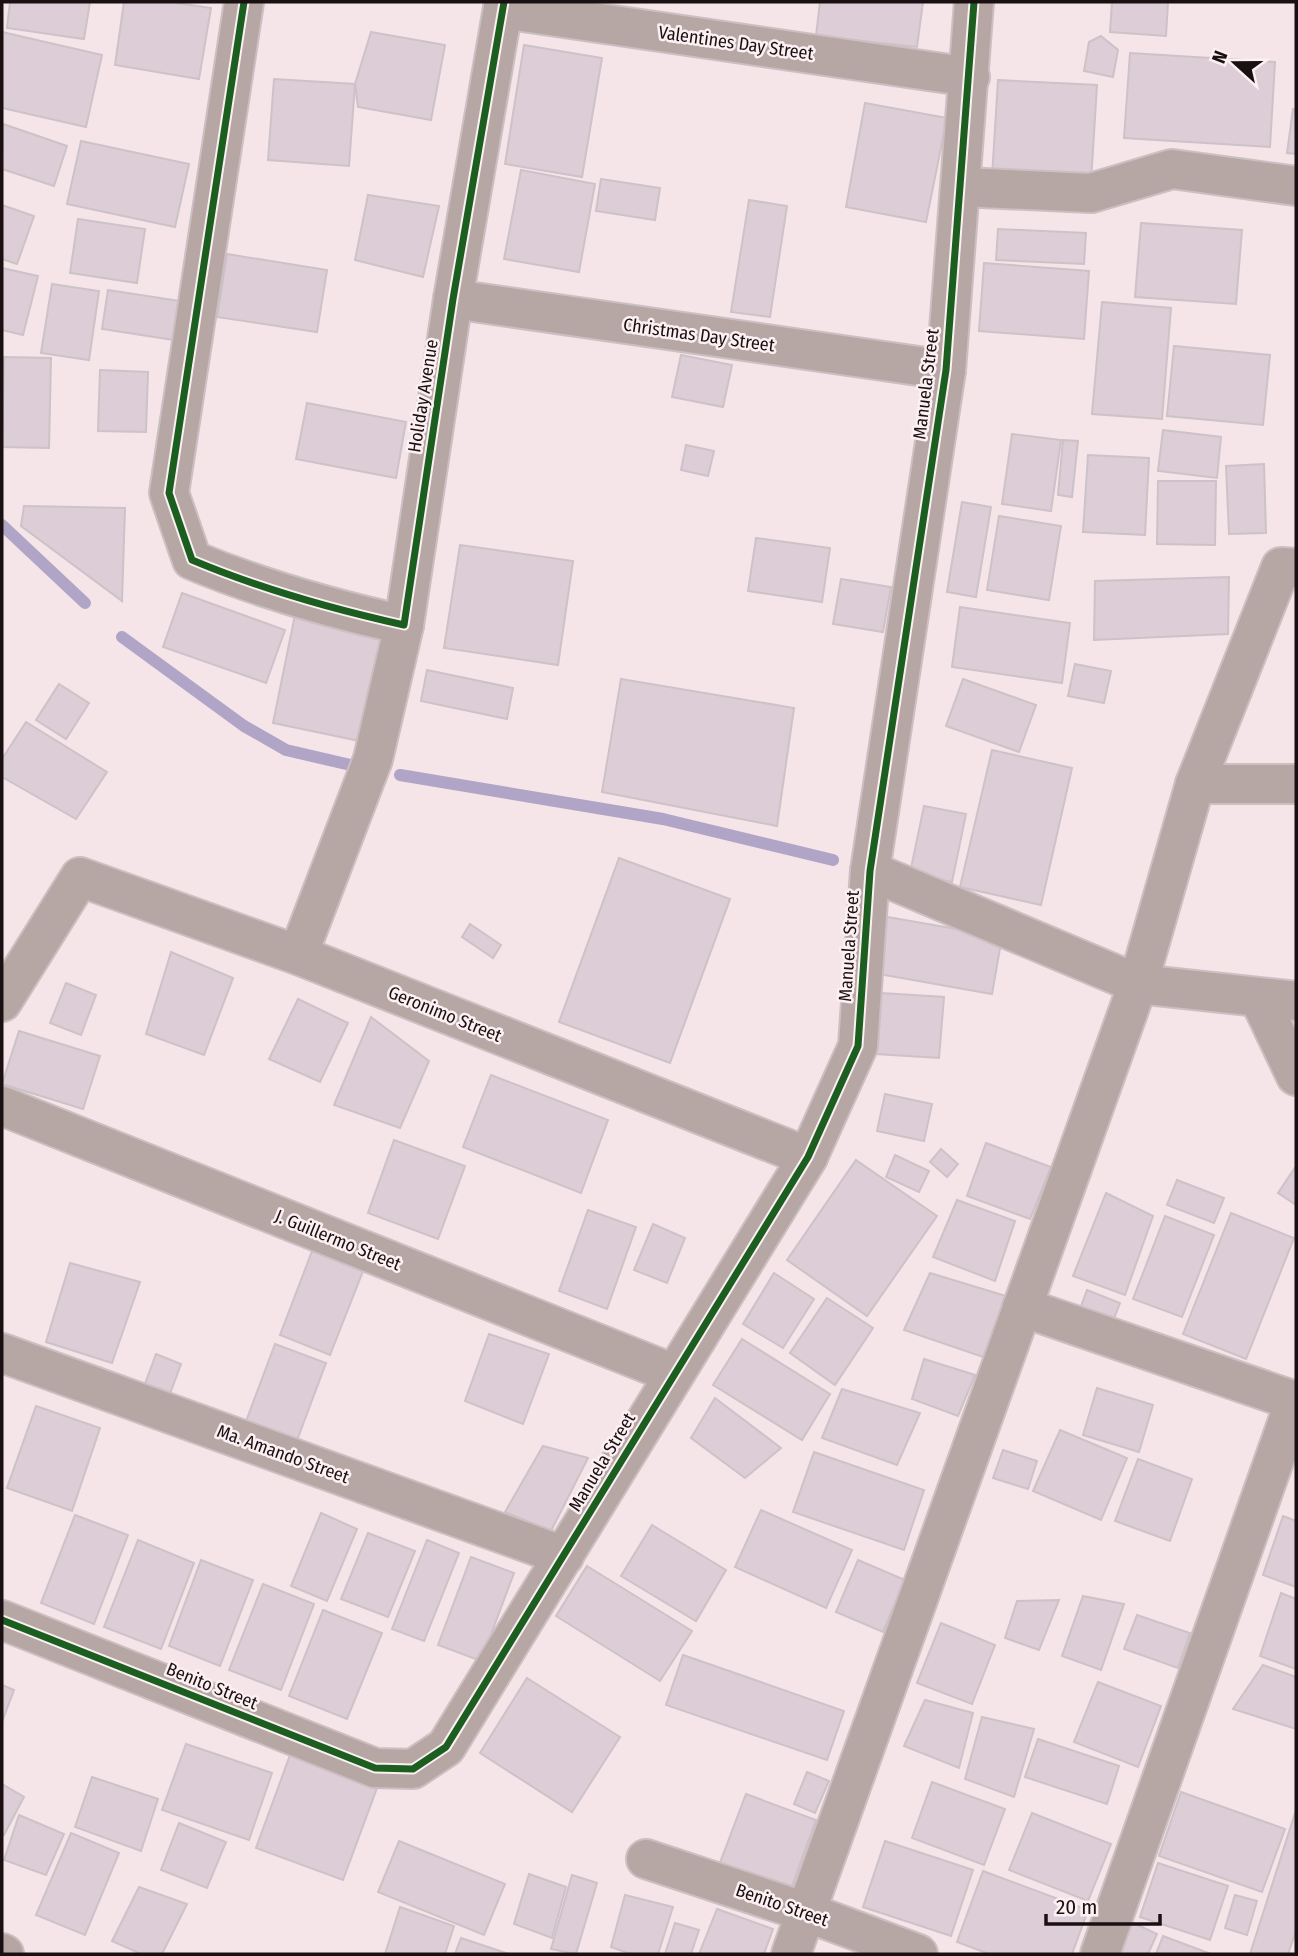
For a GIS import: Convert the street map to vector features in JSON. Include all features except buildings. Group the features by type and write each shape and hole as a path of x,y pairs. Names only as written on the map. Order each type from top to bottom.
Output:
{"street":[{"path":"244,2 169,493 192,560 237,579 350,613 404,625"},
{"name":"Manuela Street","path":"413,1769 446,1747 564,1556 808,1157 858,1046 870,871 946,370 974,2"},
{"name":"Valentines Day Street","path":"504,6 970,77"},
{"name":"Holiday Avenue","path":"298,955 373,759 404,625 453,299 504,6"},
{"path":"961,187 1091,193 1172,169 1296,186"},
{"name":"Christmas Day Street","path":"453,299 946,370"},
{"path":"791,1954 1138,984 1195,784 1281,567 1296,568"},
{"path":"1195,784 1296,784"},
{"path":"870,871 1138,984 1278,999 1296,1076"},
{"name":"Geronimo Street","path":"2,1002 80,877 298,955 808,1157"},
{"name":"J. Guillermo Street","path":"2,1106 674,1374"},
{"path":"1022,1307 1295,1401 1100,1954"},
{"name":"Ma. Amando Street","path":"2,1353 564,1556"},
{"name":"Benito Street","path":"2,1620 375,1768 413,1769"},
{"name":"Benito Street","path":"646,1858 806,1912 918,1954"}],"waterway":[{"path":"2,525 85,603"},
{"path":"122,637 244,726 286,750 355,766"},
{"path":"400,775 663,819 833,860"}],"cycle path":[{"path":"244,2 169,493 192,560 297,597 404,625 453,299 504,2"},
{"path":"2,1620 375,1768 413,1769 446,1747 808,1157 858,1046 870,871 946,370 974,2"}]}
